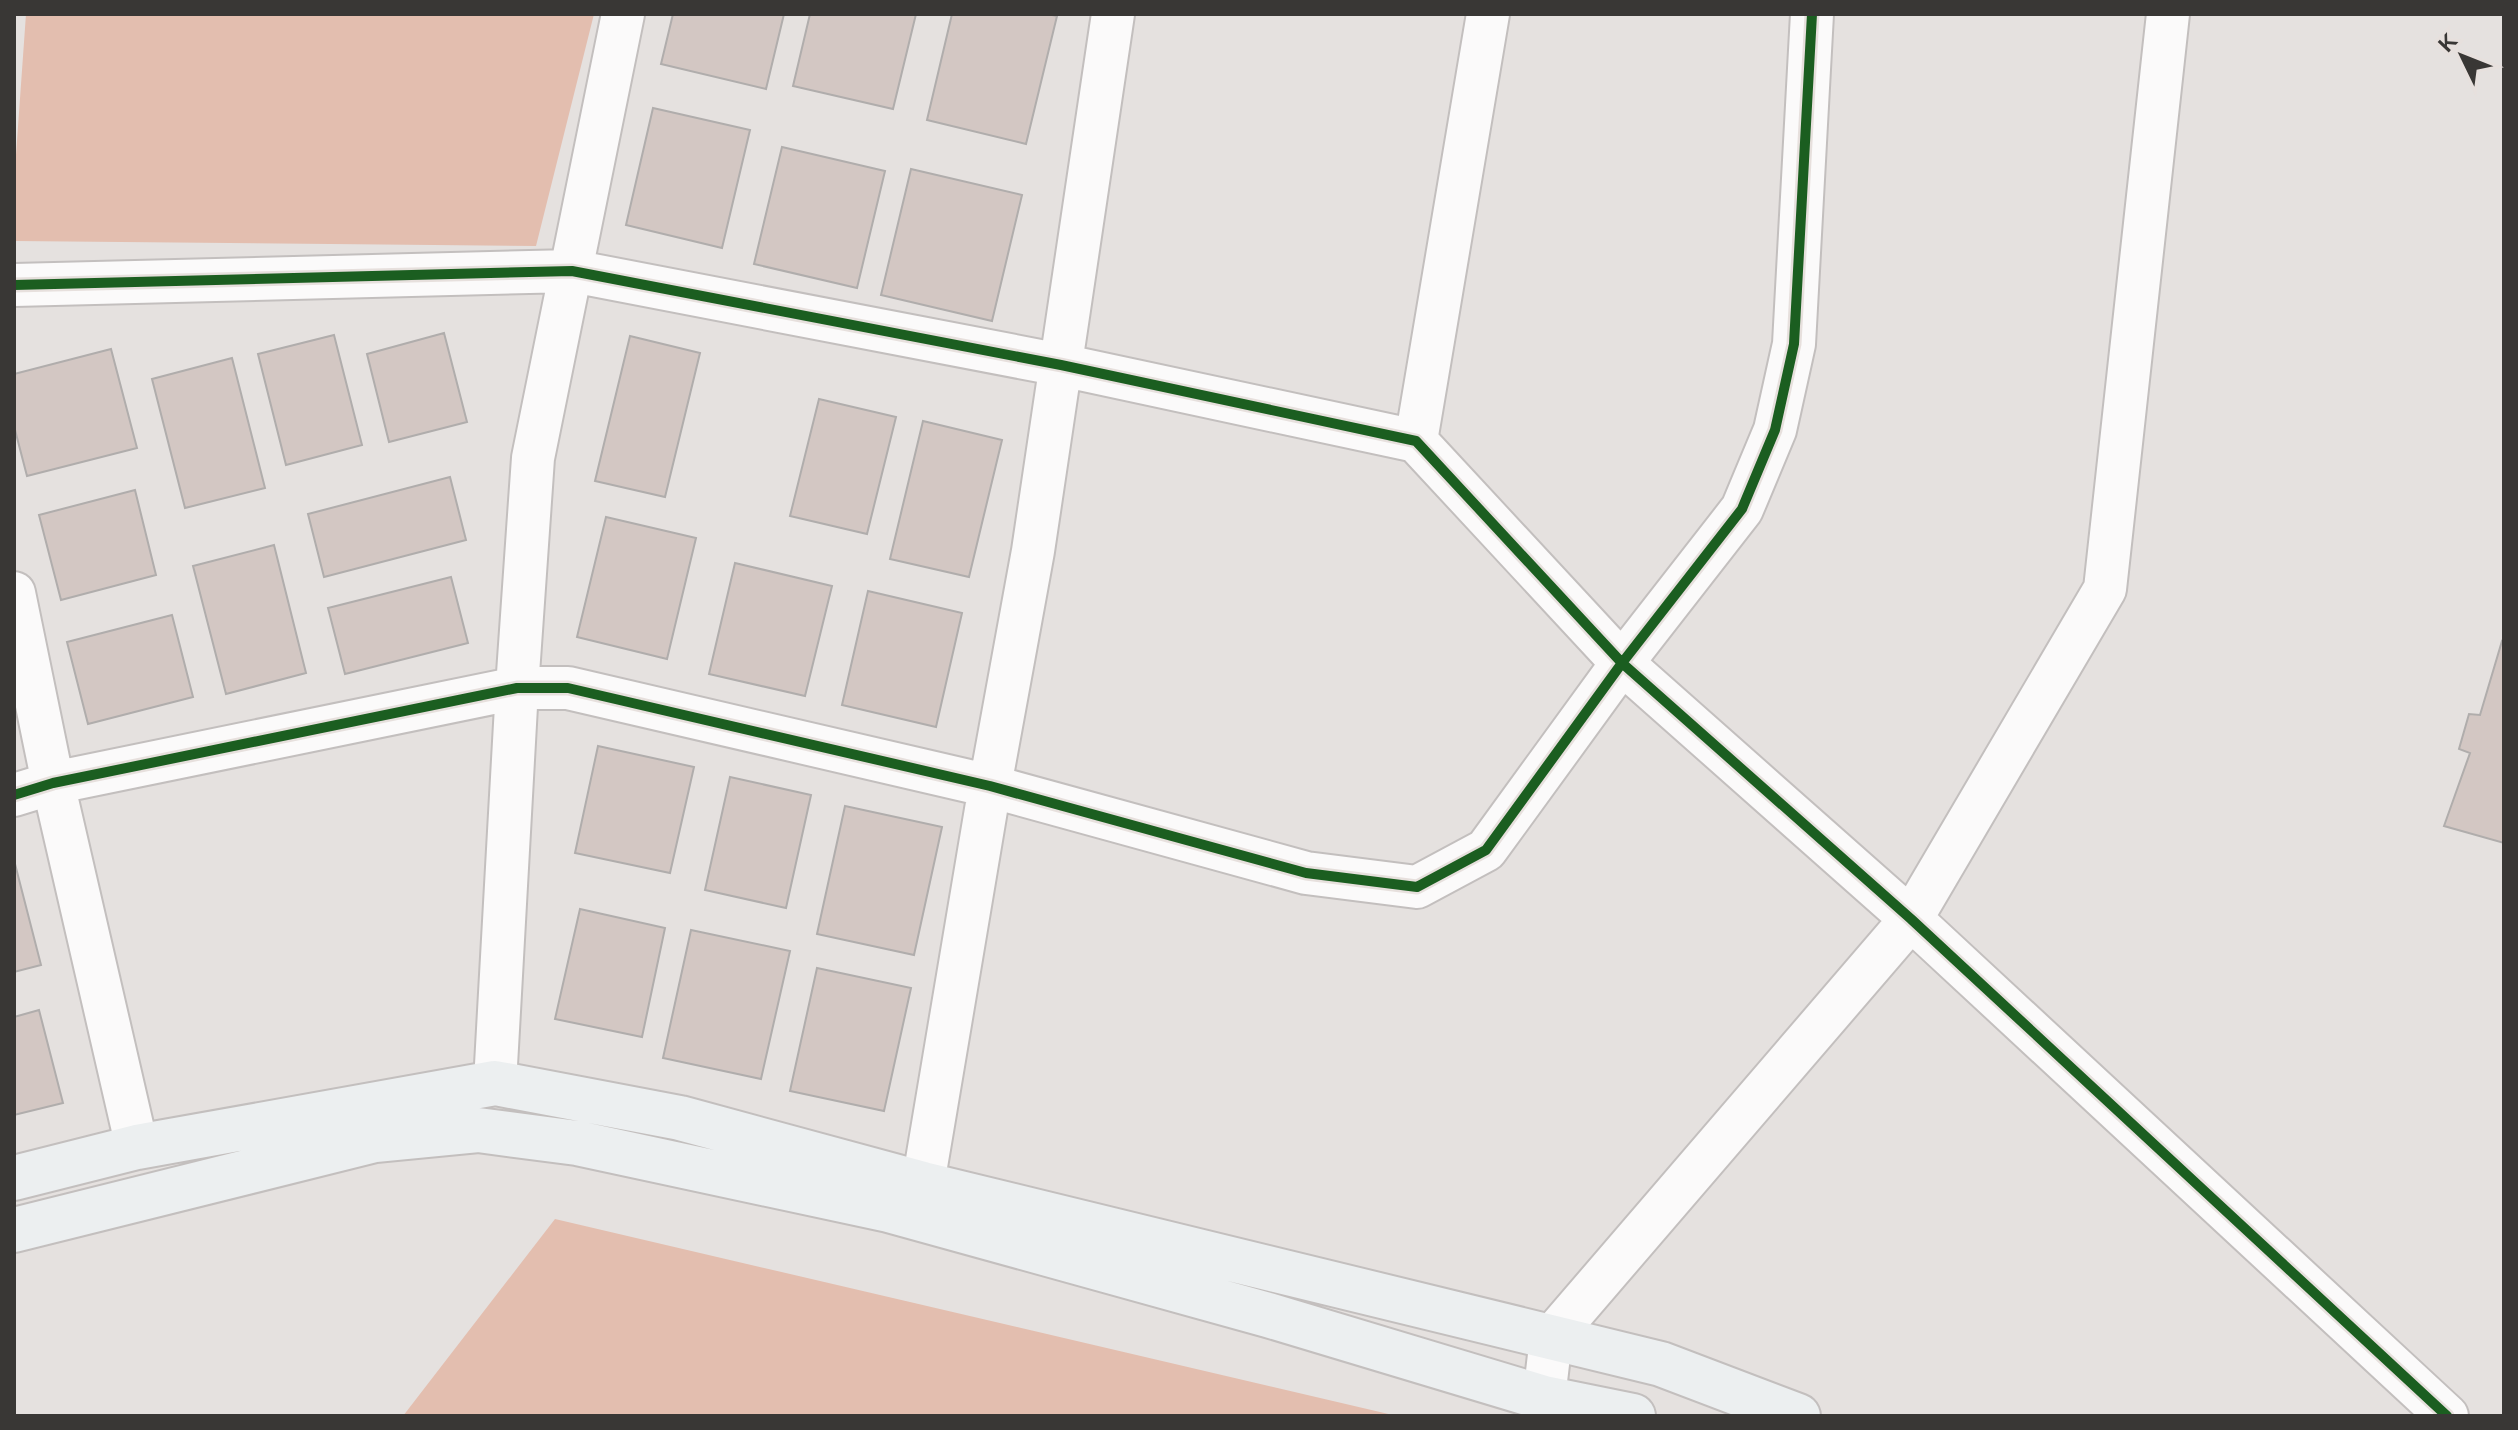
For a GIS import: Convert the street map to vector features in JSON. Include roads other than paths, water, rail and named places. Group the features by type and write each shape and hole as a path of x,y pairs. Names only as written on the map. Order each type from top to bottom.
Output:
{"street":[{"path":"495,1083 533,458 623,14"},
{"path":"923,1184 1033,551 1113,14"},
{"path":"1416,441 1488,14"},
{"path":"33,789 517,688 568,688 990,786 1306,873 1417,887 1486,850 1622,663 1742,509 1775,430 1794,344 1812,14"},
{"path":"1549,1407 1551,1338 1911,919 2105,589 2168,14"},
{"path":"14,285 572,271 1061,365 1416,441 1622,663 1911,919 2447,1416"},
{"path":"14,593 33,789 137,1147"},
{"path":"14,1178 137,1147 495,1083 680,1118 923,1184 1661,1364 1798,1416"},
{"path":"14,1230 375,1140 478,1130 577,1143 889,1210 1268,1315 1549,1407 1633,1416"}]}
